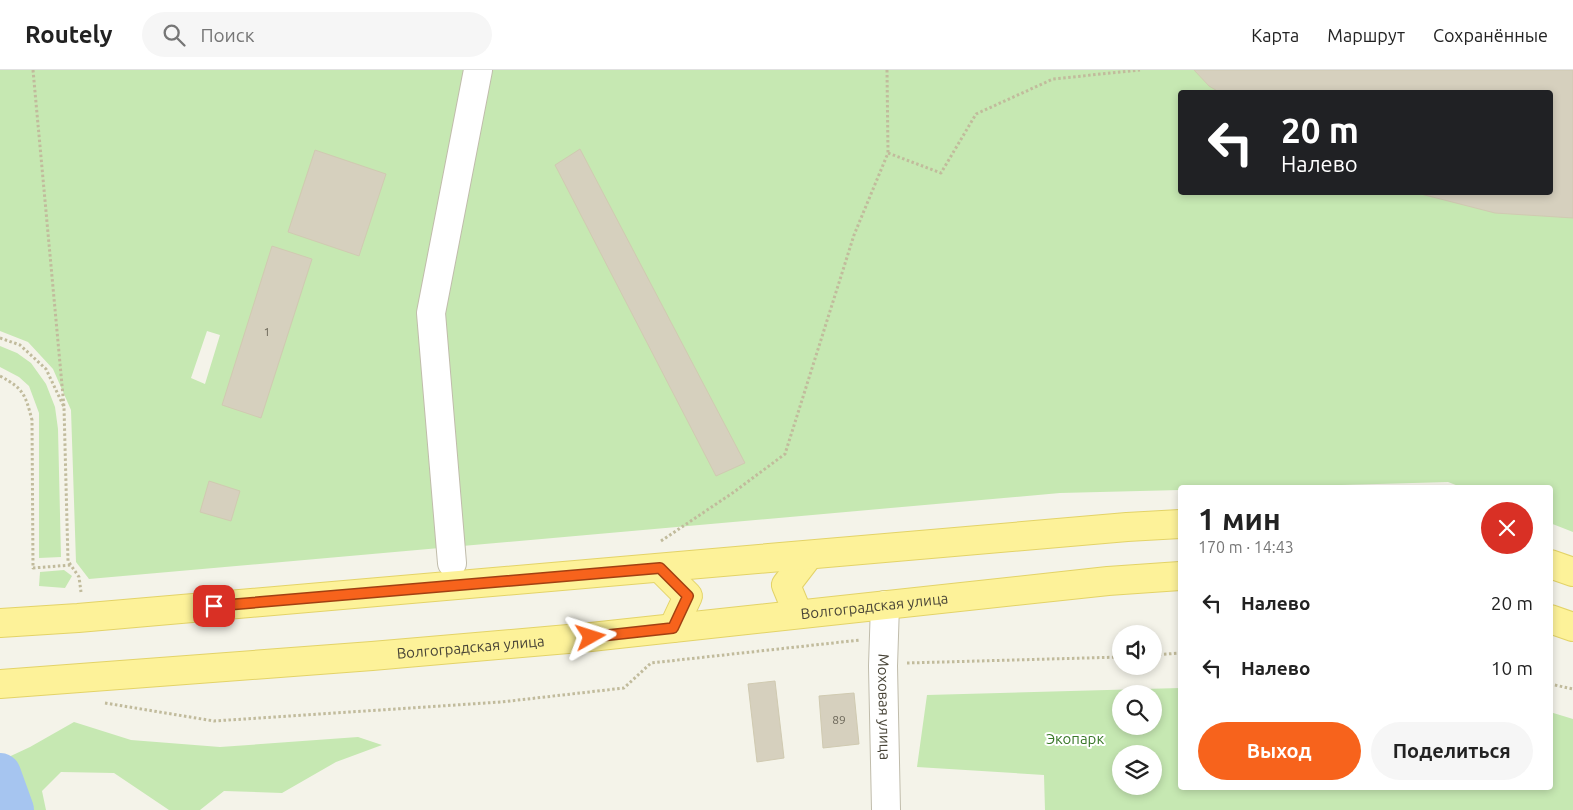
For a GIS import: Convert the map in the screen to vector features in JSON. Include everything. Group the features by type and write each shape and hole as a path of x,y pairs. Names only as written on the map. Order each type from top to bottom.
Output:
{"main road":[{"path":"0,623 80,608 660,555 810,555 1178,524"},
{"path":"660,555 688,596 673,628"},
{"path":"798,614 786,584 810,555"},
{"path":"1553,565 1573,572"},
{"name":"Волгоградская улица","path":"0,684 381,655 673,628 1108,581 1178,576"},
{"path":"1553,620 1573,627"}],"street":[{"path":"452,563 431,313 478,70"},
{"name":"Моховая улица","path":"885,605 886,810"}],"path":[{"path":"33,70 64,407 68,561 79,577 80,608"},
{"path":"660,555 734,492 785,454 854,235 888,153 887,70"},
{"path":"888,153 941,173 976,114 1053,79 1140,70"},
{"path":"0,338 20,346 46,369 64,407"},
{"path":"0,376 16,384 27,400 32,420 33,568 71,565"},
{"path":"102,703 214,721 501,702 624,688 650,663 864,639 904,663 1112,657"},
{"path":"1162,654 1178,653"},
{"path":"1553,685 1573,689"}],"green space":[{"path":"0,70 1573,70 1573,532 1553,524 1553,485 1456,485 1448,482 1342,485 1178,485 1178,490 1060,493 89,579 76,562 71,410 53,369 28,342 0,331","holes":["207,331 220,335 205,384 191,378"]},
{"path":"0,346 17,353 31,363 46,384 55,407 58,429 61,557 39,558 39,413 29,386 19,377 0,367"},
{"path":"64,570 72,576 65,588 39,586 40,572"},
{"name":"Экопарк","path":"1162,688 1178,688 1178,790 1553,790 1553,713 1573,719 1573,810 1045,810 1044,775 917,767 927,695 1112,690 1112,735 1162,735"},
{"path":"74,722 131,740 220,747 358,737 382,745 336,762 282,793 224,791 200,810 169,810 114,773 61,772 42,791 46,810 0,810 0,761 30,747"}],"building":[{"path":"1194,70 1573,70 1573,218 1495,213 1425,195 1553,195 1553,90 1216,90 1209,86"},
{"path":"580,149 745,463 716,476 555,165"},
{"path":"315,150 386,174 359,256 288,232"},
{"path":"272,246 312,259 261,418 222,405"},
{"path":"209,481 240,491 231,521 200,512"},
{"path":"775,681 784,758 757,762 748,684"},
{"path":"854,693 859,744 823,748 819,696"}],"waterway":[{"path":"0,774 13,810"}],"route":[{"path":"214,606 660,568 688,596 673,628 591,637"}]}
